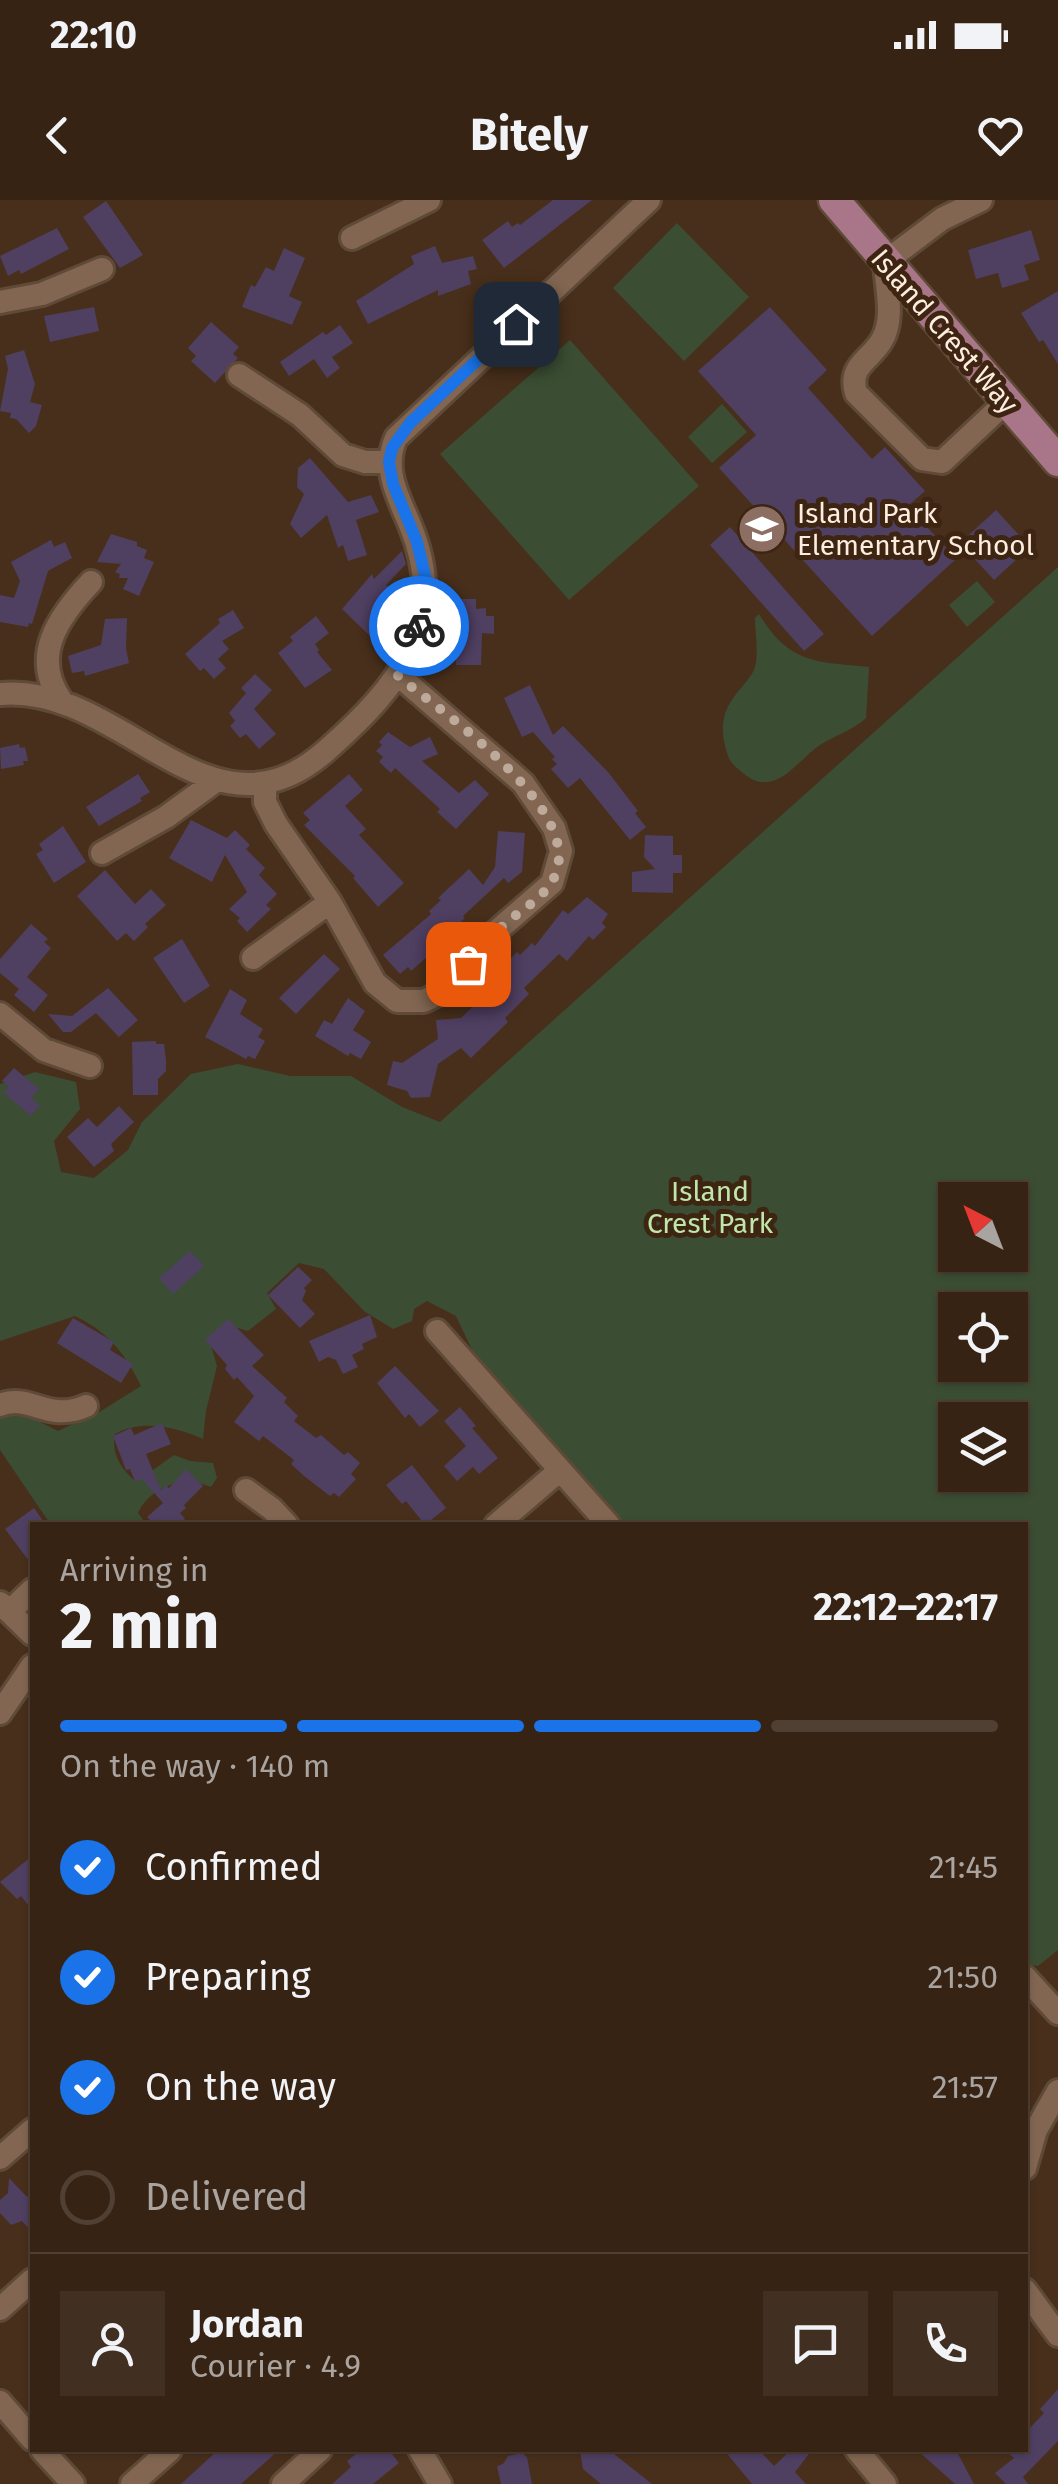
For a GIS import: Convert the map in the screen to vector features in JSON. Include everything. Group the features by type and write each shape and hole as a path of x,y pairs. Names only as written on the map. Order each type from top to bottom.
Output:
{"main road":[{"name":"Island Crest Way","path":"834,200 1058,461"}],"street":[{"path":"352,238 429,200"},
{"path":"0,694 32,694 61,700 217,780 265,785 291,777 311,765 366,715 398,676 424,608 423,560 393,484 389,462 396,438 649,200"},
{"path":"981,200 942,219 885,262 890,316 883,339 857,367 852,380 856,393 922,459 942,462 1006,402"},
{"path":"0,302 42,294 102,268"},
{"path":"239,375 300,415 343,455 365,462 389,462"},
{"path":"61,700 45,662 51,638 73,601 91,582"},
{"path":"265,785 265,802 276,824 330,902 375,984 397,1001 424,1001 442,992 491,936 552,883 561,851 554,828 523,783 398,676"},
{"path":"102,853 166,818 217,780"},
{"path":"253,958 330,902"},
{"path":"0,1014 44,1050 90,1066"},
{"path":"437,1331 606,1522"},
{"path":"0,1405 23,1404 66,1415 86,1406"},
{"path":"500,1522 559,1471"},
{"path":"246,1490 284,1522"},
{"path":"30,1591 4,1608 30,1632"},
{"path":"0,1713 30,1669"},
{"path":"1028,1980 1058,2013"},
{"path":"1028,2158 1036,2130 1058,2091"},
{"path":"0,2158 30,2132"},
{"path":"0,2308 30,2282"},
{"path":"1028,2294 1058,2335"},
{"path":"0,2402 30,2434"},
{"path":"46,2452 72,2484"},
{"path":"132,2484 168,2452"},
{"path":"283,2484 318,2452"},
{"path":"421,2452 440,2484"},
{"path":"859,2452 886,2484"}],"green space":[{"path":"677,223 749,297 684,361 613,288"},
{"path":"570,340 699,486 569,600 440,454"},
{"path":"722,404 747,432 712,463 688,437"},
{"name":"Island Crest Park","path":"1058,567 1058,1950 1038,1966 1028,1962 1028,1522 618,1522 483,1373 456,1316 427,1301 414,1309 412,1321 393,1329 364,1311 324,1269 299,1263 267,1293 276,1309 248,1331 231,1326 210,1342 217,1366 203,1439 159,1426 125,1429 115,1434 118,1461 136,1482 174,1455 213,1463 217,1478 211,1487 190,1482 169,1485 151,1496 138,1513 145,1522 49,1522 0,1450 0,1414 28,1416 58,1431 141,1386 114,1345 75,1316 0,1341 0,1084 35,1072 76,1082 80,1109 54,1141 61,1172 94,1178 128,1150 142,1122 191,1074 238,1064 290,1076 351,1076 402,1107 440,1122"},
{"path":"977,581 995,602 967,627 949,605"},
{"path":"759,614 781,643 805,657 869,667 866,718 820,745 784,775 765,782 755,780 732,763 723,732 729,705 755,667 755,618"}],"building":[{"path":"553,200 592,200 504,268 482,240 508,221 512,227 520,225"},
{"path":"106,201 143,255 120,268 83,217"},
{"path":"57,228 69,249 21,274 19,270 8,276 0,256"},
{"path":"1031,230 1040,260 1024,265 1029,280 1002,288 998,273 976,279 968,250"},
{"path":"435,246 442,263 473,256 477,269 468,271 471,284 438,296 438,290 368,324 356,301 414,264 411,256"},
{"path":"284,248 305,258 289,296 302,302 292,325 242,307 251,285 255,287 266,267 274,271"},
{"path":"1058,291 1058,364 1021,313"},
{"path":"94,307 99,331 50,342 44,316"},
{"name":"Island Park Elementary School","path":"770,307 827,370 808,388 872,459 885,447 925,491 908,506 956,559 872,636 719,468 756,435 698,371"},
{"path":"211,322 239,347 233,354 238,358 215,383 191,361 196,356 188,348"},
{"path":"340,325 353,343 332,357 340,368 327,378 314,359 289,376 280,362"},
{"path":"24,350 35,384 30,402 42,405 36,426 29,433 10,418 11,413 0,411 8,369 5,356"},
{"path":"310,458 348,502 371,495 379,512 356,520 367,555 348,561 343,545 338,548 327,515 301,538 290,524 304,494 297,487 298,468"},
{"path":"996,510 1030,547 994,580 960,543"},
{"path":"730,527 824,634 804,651 710,545"},
{"path":"111,534 137,542 137,546 147,550 144,558 154,562 139,596 123,589 128,578 119,578 120,574 115,572 121,564 97,562"},
{"path":"51,540 54,547 65,542 72,558 48,571 32,624 28,627 0,622 0,595 14,598 20,581 11,562"},
{"path":"402,551 406,564 386,585 394,593 378,613 385,621 370,636 342,609 372,574 374,579"},
{"path":"459,599 476,599 476,609 486,608 486,616 494,616 494,634 482,633 481,665 456,665"},
{"path":"233,610 244,628 222,641 229,649 218,659 226,668 214,679 204,668 200,671 185,654 220,623 218,619"},
{"path":"316,616 329,633 315,644 317,652 332,670 305,688 278,653 293,641 290,637"},
{"path":"127,618 129,663 85,676 84,671 72,673 68,656 101,645 105,619"},
{"path":"255,674 272,690 254,709 276,734 259,749 246,734 240,738 230,726 235,721 229,713 246,693 241,688"},
{"path":"530,685 553,735 563,726 608,772 638,811 635,813 646,827 630,840 580,778 568,788 551,769 557,764 552,759 555,757 533,732 522,737 504,698"},
{"path":"388,732 410,747 430,737 438,754 422,761 459,793 475,780 489,794 456,829 395,768 391,773 379,762 383,757 376,751"},
{"path":"19,744 20,748 25,747 28,761 1,769 0,748"},
{"path":"138,774 150,792 140,798 142,801 99,826 86,807"},
{"path":"349,774 363,790 345,806 366,829 359,835 404,883 378,907 355,876 304,825 310,820 303,813"},
{"path":"191,820 227,838 235,830 250,845 246,849 265,868 259,875 277,894 266,905 271,909 247,932 237,921 240,918 229,909 247,892 225,855 212,882 169,858"},
{"path":"63,826 86,862 54,883 36,854 43,850 39,844"},
{"path":"498,831 525,833 522,872 508,883 504,878 463,916 441,941 445,946 429,960 427,957 411,971 408,967 400,974 383,955 431,914 429,911 441,900 438,898 469,869 483,885 495,867"},
{"path":"645,835 673,836 673,855 682,855 682,873 673,873 673,893 632,892 632,872 655,869 644,857"},
{"path":"105,870 135,904 151,889 166,905 145,924 148,927 134,941 126,933 117,941 77,896"},
{"path":"587,897 608,914 602,923 606,927 593,940 589,936 567,961 559,954 524,988 529,994 505,1018 508,1022 471,1058 461,1048 438,1064 430,1097 411,1098 407,1091 387,1085 393,1061 402,1063 438,1039 436,1020 461,1018 495,985 489,980 517,952 520,955 532,943 535,946 563,910 568,914"},
{"path":"31,924 48,939 44,942 51,948 27,977 48,995 34,1012 14,995 19,989 0,973 0,959"},
{"path":"182,939 210,986 184,1003 153,958"},
{"path":"324,954 340,969 296,1014 279,998"},
{"path":"108,988 138,1020 119,1037 96,1013 71,1032 63,1032 48,1014 72,1016"},
{"path":"230,989 247,1000 240,1014 263,1029 258,1037 265,1041 255,1059 246,1059 205,1037"},
{"path":"348,998 365,1011 353,1030 371,1042 361,1059 350,1053 348,1056 315,1036 324,1020 332,1024"},
{"path":"132,1042 164,1044 166,1060 166,1071 158,1079 158,1095 133,1095"},
{"path":"14,1068 39,1089 31,1098 40,1105 31,1116 4,1093 9,1087 2,1081"},
{"path":"119,1106 134,1122 111,1144 114,1151 94,1167 67,1137 88,1118 97,1127"},
{"path":"190,1251 204,1266 173,1294 159,1278"},
{"path":"298,1267 312,1280 304,1288 302,1300 315,1314 300,1328 268,1295"},
{"path":"370,1315 377,1337 362,1344 364,1349 352,1355 358,1367 343,1374 336,1360 328,1357 319,1362 309,1341"},
{"path":"73,1318 114,1342 110,1350 133,1364 121,1383 57,1343"},
{"path":"228,1319 264,1355 252,1366 287,1398 284,1402 298,1416 294,1421 360,1463 351,1474 356,1479 339,1497 334,1493 330,1496 304,1476 291,1464 294,1460 263,1436 259,1441 234,1422 254,1396 237,1377 234,1380 225,1369 227,1365 205,1340"},
{"path":"395,1366 439,1411 420,1427 409,1414 405,1418 377,1383"},
{"path":"460,1407 498,1458 479,1474 473,1467 457,1481 444,1466 466,1446 444,1421"},
{"path":"162,1423 171,1444 146,1454 161,1490 166,1485 169,1488 186,1469 203,1486 184,1505 186,1508 180,1513 185,1519 181,1522 152,1522 147,1517 163,1503 142,1479 135,1482 130,1469 126,1470 113,1436 131,1428 134,1435"},
{"path":"412,1465 446,1508 429,1522 423,1522 386,1485"},
{"path":"34,1508 44,1522 30,1522 30,1562 5,1529"},
{"path":"30,1858 30,1907 21,1896 17,1899 0,1882"},
{"path":"9,2178 30,2197 30,2230 22,2221 11,2225 0,2213 0,2200 8,2193"},
{"path":"1058,2389 1058,2441 1023,2477 1028,2484 1006,2484 995,2473 1014,2458 1007,2452 1028,2452 1028,2430 1044,2413 1040,2409"},
{"path":"216,2452 277,2452 241,2484 181,2484"},
{"path":"358,2452 391,2452 399,2463 373,2484 332,2484 351,2467 347,2461"},
{"path":"580,2452 612,2452 652,2484 601,2484 583,2469"},
{"path":"726,2452 761,2452 774,2466 789,2452 810,2452 795,2472 806,2484 752,2484"},
{"path":"919,2452 957,2452 974,2484 955,2484"},
{"path":"522,2453 527,2457 532,2484 501,2484 497,2466 508,2456"}],"way so far":[{"path":"419,626 398,676 523,783 542,806 561,851 552,883 491,936 468,964"}],"place":[{"name":"Island Park Elementary School","path":"762,529"}],"route":[{"path":"419,626 426,580 423,560 393,484 389,462 392,448 410,423 516,324"}]}
